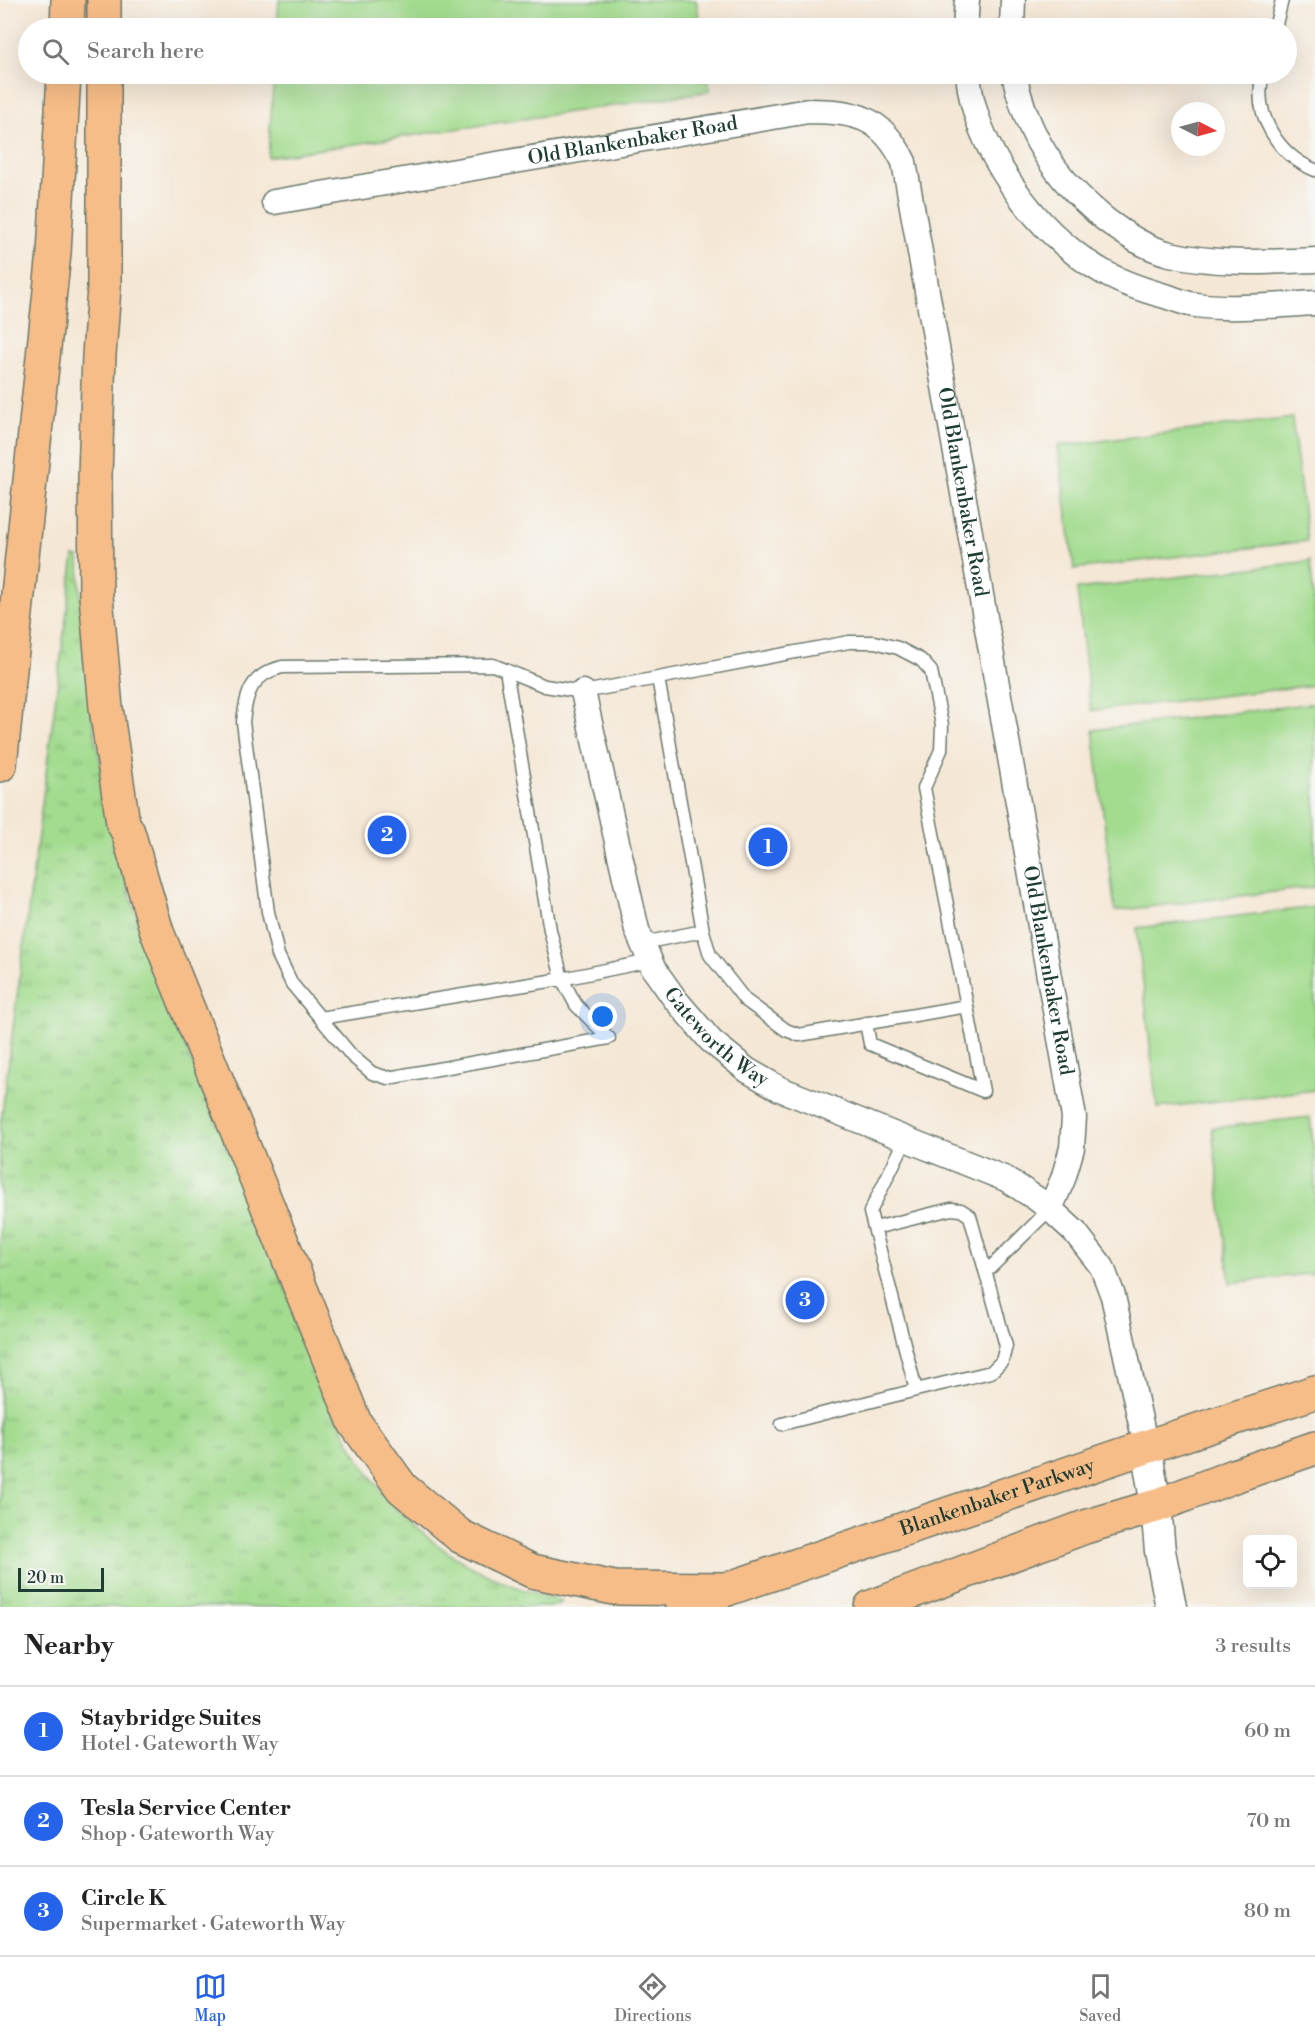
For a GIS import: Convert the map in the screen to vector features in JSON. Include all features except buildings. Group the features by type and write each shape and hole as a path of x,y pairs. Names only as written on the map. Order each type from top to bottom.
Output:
{"main road":[{"path":"67,18 68,0"},
{"path":"104,0 104,18"},
{"path":"0,765 54,253 63,84"},
{"path":"104,84 104,288 95,465 96,596 103,686 123,823 128,832 157,932 355,1423 402,1488 460,1536 532,1571 614,1588 727,1589"},
{"name":"Blankenbaker Parkway","path":"683,1607 727,1589 1315,1392"},
{"path":"871,1607 1085,1527 1156,1506 1315,1448"}],"street":[{"path":"966,18 967,0"},
{"path":"1012,18 1013,0"},
{"path":"969,84 978,121 1003,171 1022,201 1063,244 1099,270 1151,292 1196,305 1247,306 1315,303"},
{"path":"1016,84 1019,100 1038,143 1058,174 1083,201 1131,239 1168,254 1208,260 1265,262 1315,260"},
{"name":"Old Blankenbaker Road","path":"274,202 808,111 835,111 858,117 879,127 894,143 904,162 1074,1118 1072,1148 1063,1179 1050,1209"},
{"name":"Gateworth Way","path":"583,692 637,930 647,952 675,999 711,1041 747,1070 780,1089 1006,1179 1050,1209"},
{"path":"1050,1209 1075,1232 1102,1267 1113,1296 1146,1447 1170,1607"}],"lane":[{"path":"1278,18 1282,0"},
{"path":"1260,84 1263,112 1272,134 1284,152 1315,170"},
{"path":"506,670 550,930 562,979 576,1005 609,1038 388,1078 372,1073 351,1056 292,984 278,955 268,912 243,722 246,701 252,686 267,671 282,667 493,665 506,670 544,686 583,692 849,642 875,642 898,648 921,660 931,671 942,725 941,750 924,788 983,1091 870,1044 866,1023"},
{"path":"658,678 710,955 745,1000 786,1030 799,1035 967,1006"},
{"path":"320,1018 562,979 704,931"},
{"path":"906,1139 870,1212 916,1390"},
{"path":"782,1424 991,1372 1002,1361 1006,1346 970,1216 961,1210 951,1209 874,1228"},
{"path":"986,1272 1050,1209"}],"green space":[{"path":"279,0 696,0 699,18 278,18"},
{"path":"273,84 709,84 710,91 268,157"},
{"path":"1292,418 1307,541 1074,569 1058,446"},
{"path":"74,556 79,557 82,629 94,730 123,874 160,986 347,1437 365,1468 386,1496 409,1521 435,1543 463,1562 493,1577 560,1600 561,1603 550,1607 0,1607 0,1129"},
{"path":"1310,561 1315,609 1315,685 1091,711 1077,589"},
{"path":"1315,703 1315,887 1115,911 1093,730"},
{"path":"1315,907 1315,1090 1157,1108 1137,928"},
{"path":"1310,1117 1315,1163 1315,1273 1230,1283 1212,1128"}],"place":[{"name":"Tesla Service Center","path":"387,835"},
{"name":"Staybridge Suites","path":"768,847"},
{"name":"Circle K","path":"805,1300"}]}
